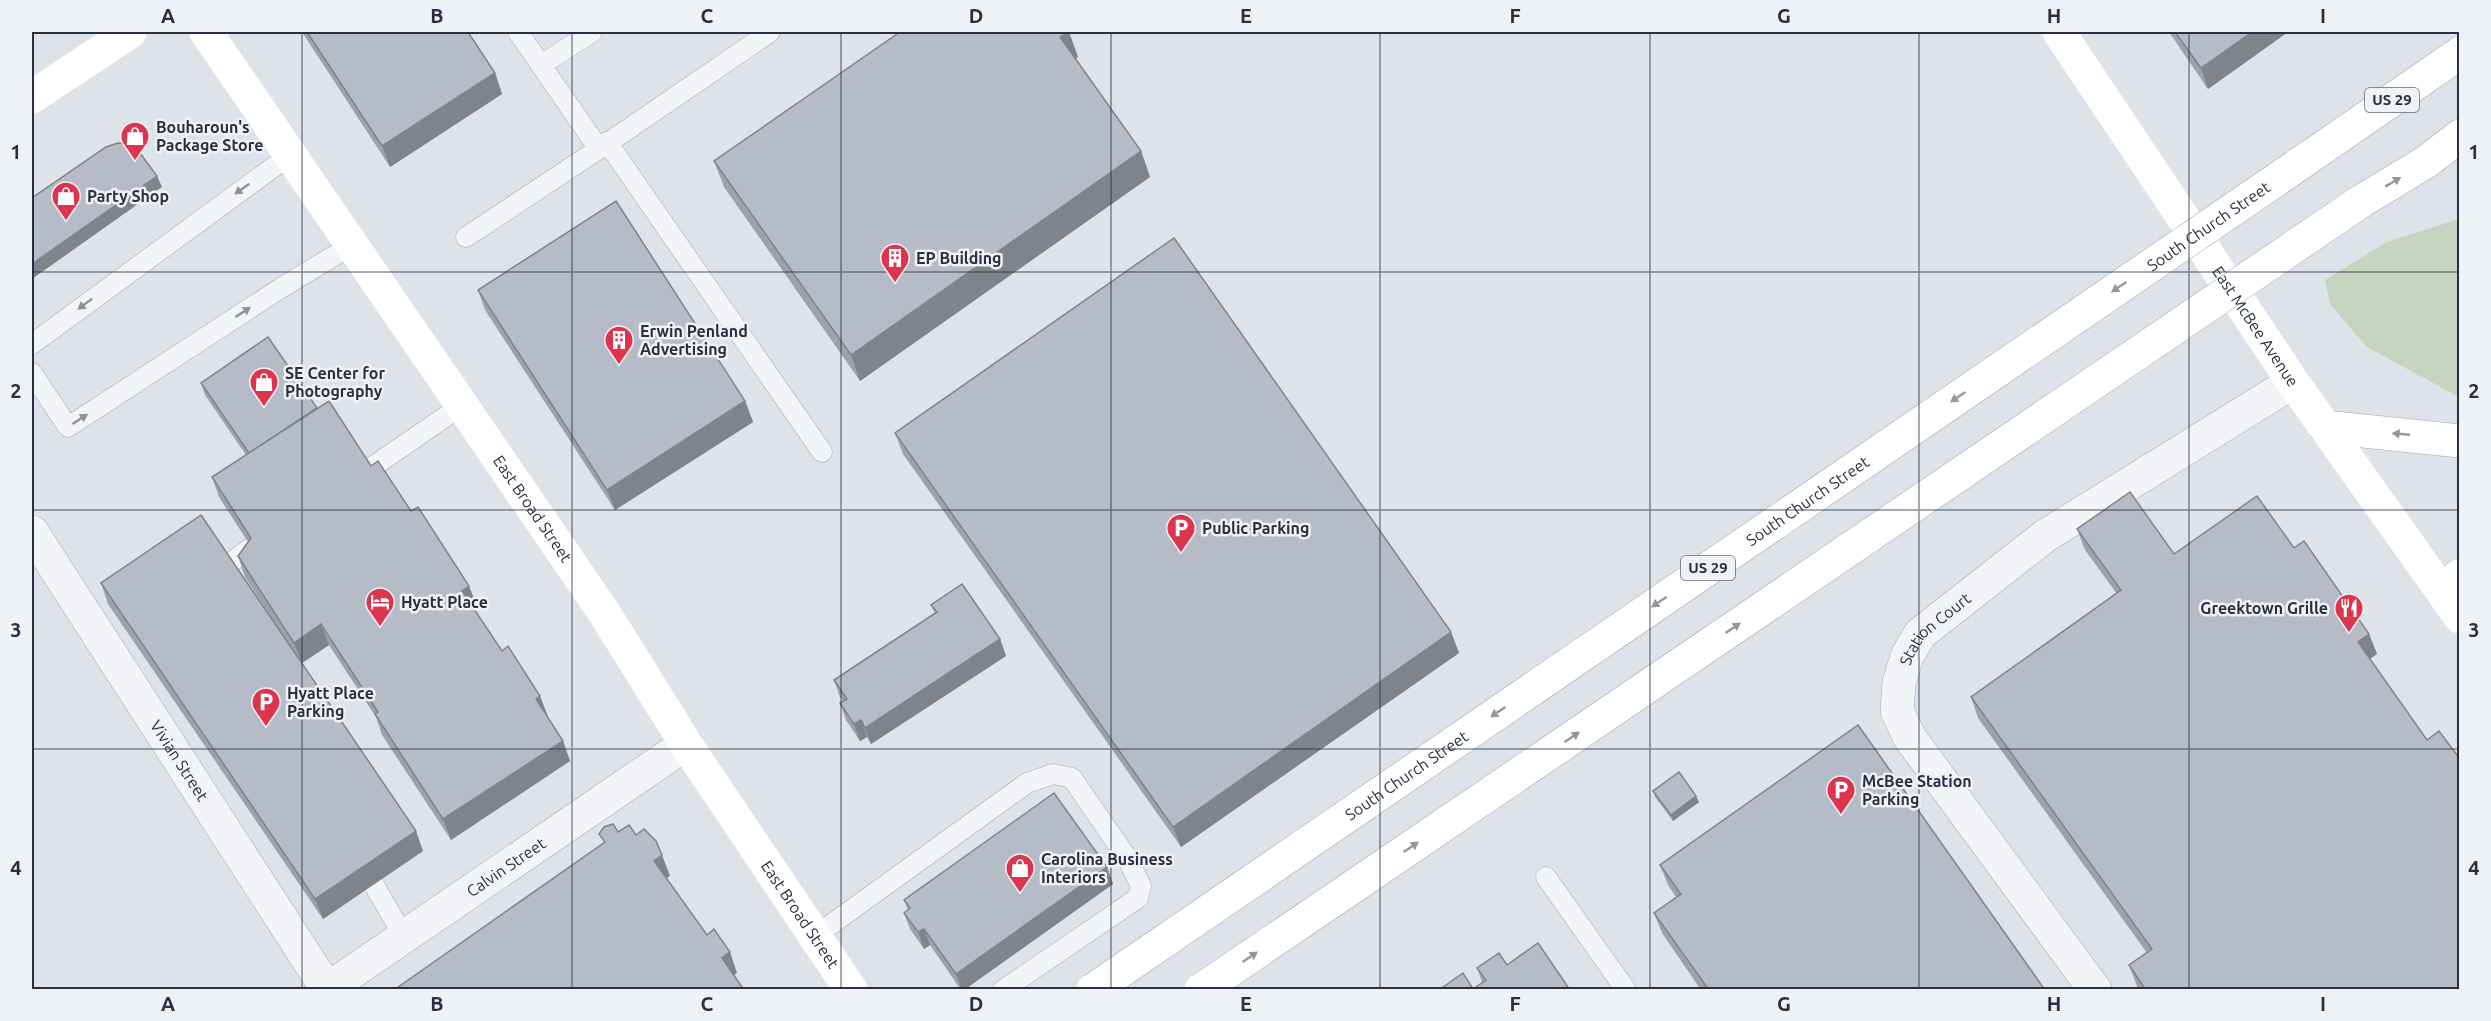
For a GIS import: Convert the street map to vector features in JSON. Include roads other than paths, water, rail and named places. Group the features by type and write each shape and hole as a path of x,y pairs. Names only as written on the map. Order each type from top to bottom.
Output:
{"main road":[{"path":"32,98 130,32"},
{"name":"East Broad Street","path":"206,32 350,246 605,614 686,744 851,990"},
{"name":"East McBee Avenue","path":"2059,32 2293,382 2325,427 2450,583 2460,617"},
{"name":"South Church Street","path":"1093,990 2460,53"},
{"path":"1201,990 2360,202 2426,162 2460,136"},
{"path":"2426,162 2460,163"},
{"path":"2325,427 2460,441"}],"street":[{"name":"Station Court","path":"2095,990 1910,738 1897,711 1899,683 1907,656 1920,634 2044,536 2293,382"},
{"name":"Vivian Street","path":"32,532 327,989"},
{"name":"Calvin Street","path":"327,989 686,744"}],"lane":[{"path":"518,32 603,146 822,452"},
{"path":"541,65 592,32"},
{"path":"466,237 770,32"},
{"path":"32,344 290,155"},
{"path":"32,373 68,427 280,288 350,246"},
{"path":"368,470 461,406"},
{"path":"208,601 202,591 228,565 252,547"},
{"path":"815,936 1027,783 1053,774 1072,778 1127,858 1142,886 1138,898 1003,990"},
{"path":"1546,877 1626,990"},
{"path":"374,885 404,937"}],"place":[{"name":"Bouharoun's Package Store","path":"135,162"},
{"name":"Party Shop","path":"66,222"},
{"name":"EP Building","path":"895,284"},
{"name":"Erwin Penland Advertising","path":"619,366"},
{"name":"SE Center for Photography","path":"264,408"},
{"name":"Public Parking","path":"1181,554"},
{"name":"Hyatt Place","path":"380,628"},
{"name":"Greektown Grille","path":"2349,634"},
{"name":"Hyatt Place Parking","path":"266,728"},
{"name":"McBee Station Parking","path":"1841,816"},
{"name":"Carolina Business Interiors","path":"1020,894"}]}
